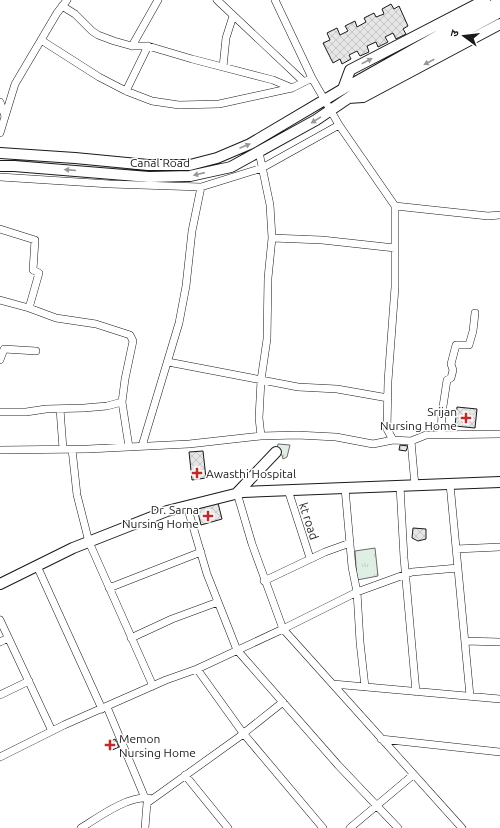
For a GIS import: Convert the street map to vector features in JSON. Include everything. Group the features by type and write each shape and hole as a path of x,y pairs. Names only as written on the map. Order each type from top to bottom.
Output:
{"main road":[{"path":"343,89 350,70 485,0"},
{"path":"369,78 500,1"},
{"path":"369,78 500,12"},
{"path":"348,98 363,97 500,24"},
{"name":"Canal Road","path":"0,153 148,165 190,165 217,158 250,144 343,89 369,78"},
{"name":"Canal Road","path":"0,166 22,166 149,177 190,176 231,167 316,120 348,98 369,78"},
{"path":"237,493 276,452"},
{"path":"0,584 89,542 167,511 237,493 500,482"}],"street":[{"path":"0,132 15,84 67,0"},
{"path":"132,46 158,0"},
{"path":"217,0 304,82"},
{"path":"275,0 312,78 330,110 395,206 396,287 387,429 393,440"},
{"path":"62,6 74,14 98,35 132,46 148,46 273,80 292,88"},
{"path":"223,67 226,38 233,16"},
{"path":"41,40 99,77 126,91 152,101 179,105 219,104 292,88 312,78"},
{"path":"126,91 148,46"},
{"path":"0,102 5,116"},
{"path":"0,177 110,184 201,187 262,168 339,125"},
{"path":"259,152 270,205 272,238 268,278 268,339 261,380 259,418 261,436"},
{"path":"142,446 179,323 186,286 192,231 201,187"},
{"path":"395,206 488,216 500,215"},
{"path":"0,229 35,240 33,270 39,273 29,308"},
{"path":"272,238 322,240 395,248"},
{"path":"0,300 29,308 56,318 96,324 130,335 133,341 122,402 129,447"},
{"path":"441,434 444,390 447,380 451,378 451,364 456,345 469,345 473,331 475,313"},
{"path":"0,360 4,349 36,350"},
{"path":"168,362 298,387 337,389 388,398"},
{"path":"0,412 26,412 46,409 107,406 122,402"},
{"path":"60,409 62,449"},
{"path":"0,450 72,449 189,444 261,436 297,435 320,436 373,444 393,440 411,441 426,435 500,434"},
{"path":"411,441 415,486"},
{"path":"72,449 77,494 89,542 153,686"},
{"path":"450,484 470,696"},
{"path":"400,486 416,692"},
{"path":"345,488 352,567 357,592 364,687"},
{"name":"kt road","path":"288,490 310,558"},
{"path":"237,493 264,581 282,629 462,828"},
{"path":"187,506 200,552 237,650 338,765 398,828"},
{"path":"264,581 310,558 350,543"},
{"path":"456,549 500,547"},
{"path":"109,588 200,552"},
{"path":"37,566 146,798"},
{"path":"0,758 104,708 237,650 357,592 412,572 458,568"},
{"path":"131,638 172,619 218,602"},
{"path":"0,620 52,732"},
{"path":"0,642 8,638"},
{"path":"465,641 500,642"},
{"path":"197,668 243,733 323,828"},
{"path":"0,695 28,681"},
{"path":"333,684 500,699"},
{"path":"144,828 147,803 283,702"},
{"path":"381,739 500,752"},
{"path":"185,775 228,828"},
{"path":"350,828 413,775"},
{"path":"81,828 122,804 140,797 154,798"}],"green space":[{"path":"278,444 290,445 287,457 283,459 282,455 276,452"},
{"path":"375,548 378,576 357,580 355,551"}],"building":[{"path":"391,4 394,9 399,6 408,26 403,29 406,34 396,39 393,33 385,37 388,42 378,47 376,42 367,46 369,52 360,56 357,51 349,55 351,59 342,64 340,59 333,63 323,43 330,40 327,33 337,28 340,35 348,31 345,26 355,21 357,27 366,22 364,18 374,13 376,17 384,14 382,9"},
{"path":"457,407 477,409 475,428 455,426"},
{"path":"432,424 437,424 437,431 432,431"},
{"path":"400,445 408,446 406,451 399,450"},
{"path":"203,451 206,478 192,480 189,452"},
{"path":"218,503 222,519 201,525 197,509"},
{"path":"413,528 426,529 426,539 418,541 412,538"},
{"path":"115,739 119,747 110,751 107,743"}],"place":[{"name":"Srijan Nursing Home","path":"466,418"},
{"name":"Awasthi Hospital","path":"197,473"},
{"name":"Dr. Sarna Nursing Home","path":"208,516"},
{"name":"Memon Nursing Home","path":"110,745"}]}
